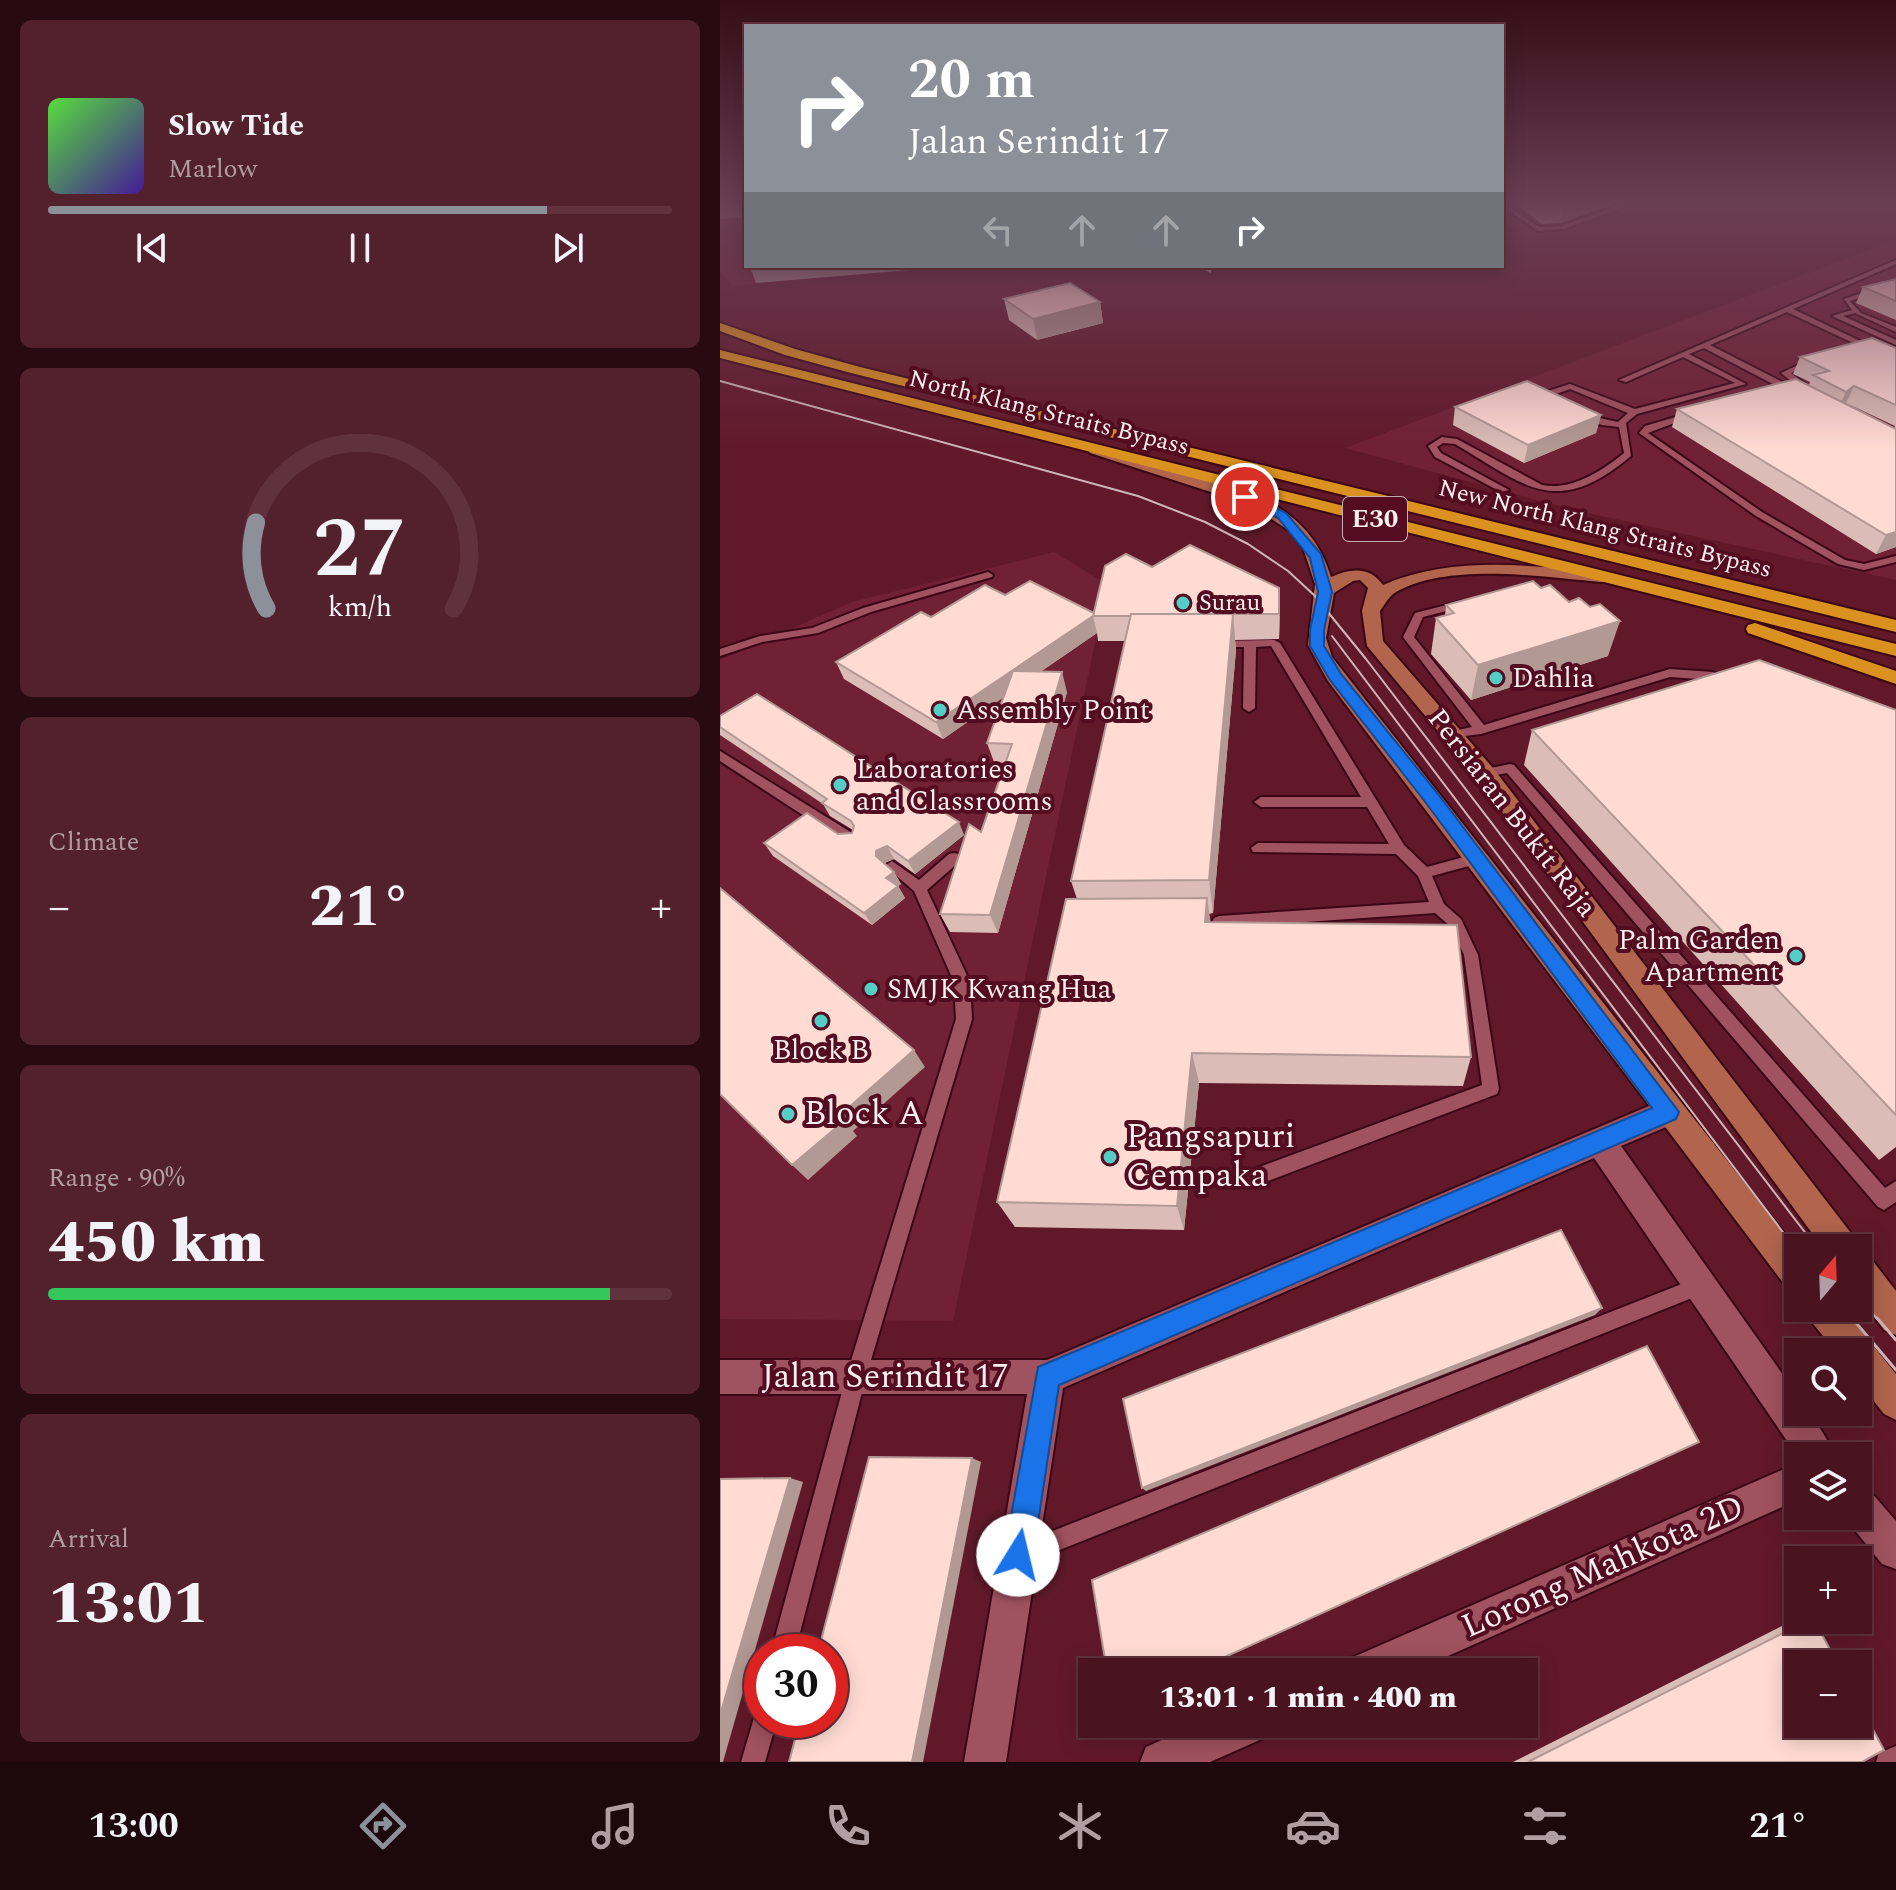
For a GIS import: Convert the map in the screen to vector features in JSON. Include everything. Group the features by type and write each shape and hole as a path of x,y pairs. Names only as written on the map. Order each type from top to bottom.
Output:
{"highway":[{"name":"New North Klang Straits Bypass","path":"720,320 790,352"},
{"name":"New North Klang Straits Bypass","path":"720,327 790,352 1896,626"},
{"name":"North Klang Straits Bypass","path":"720,351 854,389 1896,650"},
{"name":"North Klang Straits Bypass","path":"1601,577 1896,678"},
{"path":"1724,583 1896,613"}],"main road":[{"name":"Persiaran Bukit Raja","path":"1074,443 1153,470 1227,490 1264,504 1282,516 1317,557 1325,592 1317,646 1324,660 1784,1259"},
{"path":"1373,604 1393,585 1428,574 1461,570 1601,577"},
{"path":"1325,592 1333,581 1343,576 1365,577 1374,581 1377,588 1373,604"},
{"name":"Persiaran Bukit Raja","path":"1373,604 1368,616 1374,642 1485,773 1832,1234"},
{"path":"1872,1286 1896,1318"},
{"path":"1833,1322 1846,1338"},
{"path":"1872,1371 1896,1402"}],"street":[{"name":"Jalan Serindit 17","path":"720,1377 1047,1377 1668,1112"},
{"path":"1600,1142 1809,1442"},
{"path":"985,1762 1047,1377"},
{"name":"Lorong Mahkota 2D","path":"1397,1658 1784,1487"},
{"path":"1872,1522 1896,1550"},
{"path":"1161,1762 1215,1738"}],"lane":[{"path":"1623,380 1842,285"},
{"path":"1892,285 1846,300 1856,311 1896,330"},
{"path":"1787,309 1896,361"},
{"path":"1856,311 1836,316 1896,343"},
{"path":"1704,345 1805,397"},
{"path":"1848,350 1861,346"},
{"path":"1683,354 1751,389"},
{"path":"1814,392 1785,373 1822,359"},
{"path":"1504,490 1438,455 1432,446 1442,440 1457,442 1540,487 1561,489 1616,464 1628,454 1623,418 1634,412 1765,376"},
{"path":"1566,407 1548,398 1548,394 1570,386 1634,412"},
{"path":"1772,390 1784,387"},
{"path":"1704,411 1648,428 1643,433 1759,514 1842,562 1864,567 1896,559"},
{"path":"1579,413 1597,421 1623,425"},
{"path":"720,653 760,639 814,631 867,610 988,575"},
{"path":"1474,602 1419,615 1408,637 1481,730"},
{"path":"1205,644 1274,643 1399,849 1424,873 1438,907 1456,923 1471,955 1491,1089 1260,1175"},
{"path":"1249,708 1250,644"},
{"path":"1453,735 1481,730 1670,673 1713,676 1741,686"},
{"path":"720,755 852,840"},
{"path":"1485,773 1510,768 1884,1201 1896,1190"},
{"path":"1261,802 1369,802"},
{"path":"1258,848 1399,849"},
{"path":"919,888 954,858"},
{"path":"1424,873 1475,859"},
{"path":"788,1634 856,1377 964,1019 962,982 919,888 892,866"},
{"path":"1207,923 1438,907"},
{"path":"1018,1555 1702,1285"},
{"path":"753,1762 760,1738"},
{"path":"1888,1762 1896,1758"}],"shaded area":[{"path":"1776,285 1896,285 1896,580 1578,511 1345,448"},
{"name":"SMJK Kwang Hua","path":"1054,552 1102,581 1098,629 953,1321 720,1319 720,660 852,602"}],"building":[{"path":"1061,285 1074,285 1100,302 1033,319 1004,299"},
{"path":"1896,285 1896,301 1863,287"},
{"path":"1872,338 1896,348 1896,405 1854,386 1846,392 1813,375 1829,371 1800,357"},
{"path":"1796,379 1896,429 1896,532 1886,535 1677,409"},
{"path":"1527,381 1601,415 1528,445 1455,407"},
{"path":"1190,545 1279,588 1279,614 1093,616 1105,566 1126,554 1152,567"},
{"path":"1030,581 1094,613 1093,616 936,722 836,662 921,612 931,617 985,585 1005,595"},
{"path":"1533,581 1541,588 1550,585 1569,602 1579,598 1590,607 1600,604 1620,621 1478,665 1436,618 1454,613 1446,605"},
{"path":"1131,614 1233,614 1209,880 1071,881"},
{"name":"Palm Garden Apartment","path":"1759,660 1896,710 1896,1115 1532,730"},
{"path":"1013,671 1062,672 990,915 940,914 969,824 981,832 1012,744 987,743"},
{"path":"757,694 959,822 908,861 887,846 876,851 876,856 894,872 886,878 898,886 864,913 764,843 807,813 838,834 852,833 854,826 822,803 827,799 720,727 720,716"},
{"path":"720,888 914,1050 839,1116 844,1121 792,1165 720,1094"},
{"name":"Pangsapuri Cempaka","path":"1207,898 1205,922 1457,925 1471,1057 1192,1053 1177,1206 997,1202 1066,899"},
{"path":"1561,1230 1602,1308 1142,1488 1123,1399"},
{"path":"1647,1346 1699,1442 1223,1658 1105,1658 1092,1580"},
{"path":"869,1457 972,1458 912,1762 789,1762 795,1738 848,1738 848,1634 823,1634"},
{"path":"790,1478 720,1715 720,1479"},
{"path":"1784,1633 1822,1634 1830,1650 1784,1650 1784,1738 1872,1738 1872,1727 1884,1750 1862,1762 1528,1762"}],"tram line":[{"path":"720,381 1138,496 1205,522 1248,544 1288,571 1314,595 1366,659 1806,1234"},
{"path":"1332,636 1784,1234"},
{"path":"1872,1313 1878,1320"},
{"path":"1877,1318 1896,1340"},
{"path":"1855,1322 1896,1370"}],"place":[{"name":"Surau","path":"1183,603"},
{"name":"Dahlia","path":"1496,678"},
{"name":"Assembly Point","path":"940,710"},
{"name":"Laboratories and Classrooms","path":"840,785"},
{"name":"Palm Garden Apartment","path":"1796,956"},
{"name":"SMJK Kwang Hua","path":"871,989"},
{"name":"Block B","path":"821,1021"},
{"name":"Block A","path":"788,1114"},
{"name":"Pangsapuri Cempaka","path":"1110,1157"}],"route":[{"path":"1018,1555 1047,1377 1668,1112 1432,799 1335,677 1317,646 1325,592 1317,557 1282,516 1264,504 1245,497"}]}
